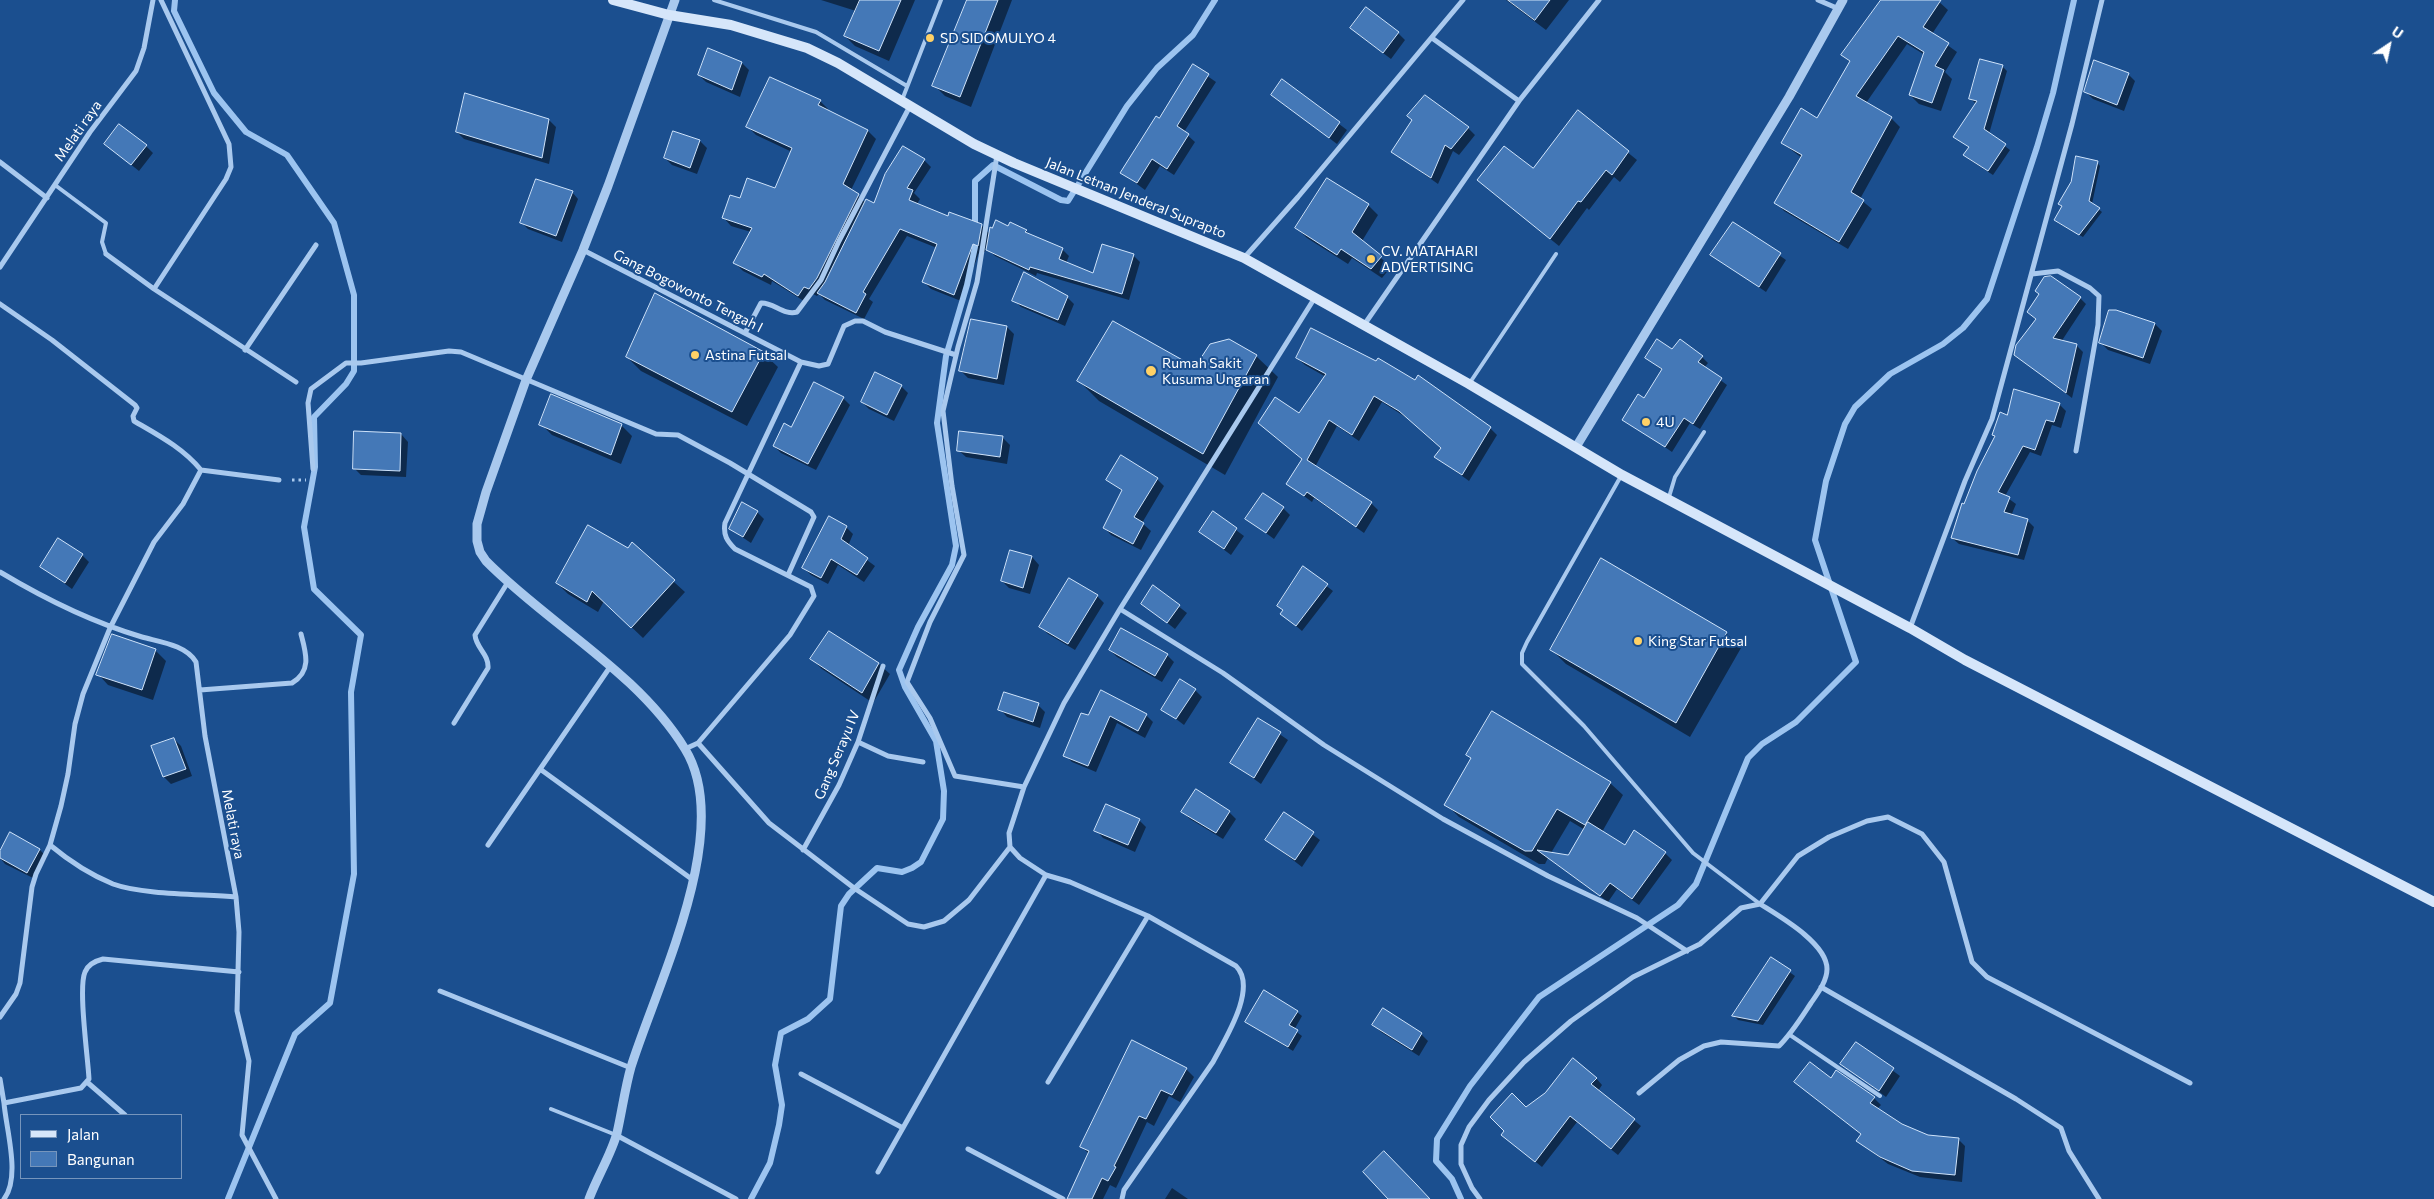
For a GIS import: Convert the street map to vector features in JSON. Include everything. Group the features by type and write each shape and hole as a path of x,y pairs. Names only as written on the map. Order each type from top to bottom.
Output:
{"main road":[{"name":"Jalan Letnan Jenderal Suprapto","path":"613,0 669,16 731,25 807,48 838,63 996,158 1244,258 1468,384 1668,500 1910,628 1965,660 2434,902"}],"street":[{"name":"Melati raya","path":"0,267 90,132 136,71 144,48 153,0"},
{"path":"154,289 226,179 231,167 229,144 161,0"},
{"path":"589,1199 616,1135 631,1068 677,938 693,880 700,830 700,794 694,766 685,749 652,705 508,582 480,552 477,524 486,492 526,380 584,250 675,0"},
{"path":"1244,258 1463,0"},
{"path":"1364,325 1519,101 1599,0"},
{"path":"1576,447 1789,97 1841,4 1818,0"},
{"path":"1910,628 1965,481 1992,420 2032,274 2102,0"},
{"path":"1432,38 1519,101"},
{"path":"745,333 761,303 790,313 797,312 821,280 906,104"},
{"path":"996,158 977,282 953,354 943,411 952,486 964,555 930,622 907,682 930,718 955,776 1024,786"},
{"path":"0,162 47,198"},
{"path":"245,350 316,245"},
{"name":"Gang Bogowonto Tengah I","path":"584,250 801,362 819,366 828,364 844,326 855,321 863,322 953,354"},
{"path":"106,254 154,289 296,382"},
{"path":"2032,274 2058,271 2090,288 2099,296 2098,325 2076,451"},
{"path":"1122,1199 1124,1190 1213,1062 1242,1000 1244,991 1241,971 1236,966 1148,916 1070,882 1046,875 1020,858 1010,847 1009,833 1024,786 1064,703 1120,609 1314,299"},
{"path":"0,304 52,340 135,405 137,408 133,416 134,420 178,448 201,470 279,480"},
{"path":"313,469 308,403 311,389 346,363 361,364 449,351 461,352 656,434 678,435 813,514 788,575"},
{"path":"685,749 698,743 790,635 814,596 811,587 735,549 727,541 724,532 725,523 801,362"},
{"path":"0,1017 16,994 20,983 32,887 36,874 52,847 68,774 74,724 83,694 110,628 154,542 183,504 201,470"},
{"name":"Melati raya","path":"0,572 58,604 110,628 186,652 196,662 205,736 236,897 239,932 238,1011 250,1061 242,1135 276,1199"},
{"path":"454,723 488,668 487,657 476,642 475,635 508,582"},
{"path":"1120,609 1223,673 1324,745 1443,819 1548,876 1636,918 1687,951"},
{"path":"200,690 292,682 303,674 306,666 307,658 301,634"},
{"name":"Gang Serayu IV","path":"803,850 839,785 858,742 883,666"},
{"path":"488,846 610,668"},
{"path":"858,742 888,756 923,762"},
{"path":"698,743 769,823 854,888 908,924 924,927 937,924 969,900 1010,847"},
{"path":"540,769 693,880"},
{"path":"1480,1199 1472,1188 1461,1164 1460,1154 1464,1138 1489,1100 1524,1062 1577,1017 1633,978 1700,944 1741,908 1760,904 1798,856 1829,837 1867,821 1888,817 1922,834 1944,862 1972,962 1987,977 2190,1083"},
{"path":"52,847 114,884 137,890 236,897"},
{"path":"878,1172 1046,875"},
{"path":"1639,1093 1679,1060 1704,1046 1721,1042 1779,1046 1790,1036 1821,987 1827,968 1822,952 1791,924 1760,904"},
{"path":"1048,1082 1148,916"},
{"path":"4,1103 81,1088 88,1082 82,988 85,972 95,962 103,959 238,972"},
{"path":"1821,987 2016,1099 2060,1128 2069,1151 2098,1199"},
{"path":"440,991 631,1068"},
{"path":"801,1074 902,1128"},
{"path":"0,1079 12,1166 9,1192 4,1199"},
{"path":"88,1082 124,1114"},
{"path":"616,1135 736,1199"},
{"path":"968,1149 1063,1199"}],"lane":[{"path":"714,0 816,32 907,86"},
{"path":"906,104 907,86 941,0"},
{"path":"55,185 106,223 102,242 106,254"},
{"path":"1468,384 1556,254"},
{"path":"1668,500 1675,477 1704,432"},
{"path":"1622,475 1527,642 1522,652 1522,664 1584,726 1694,853 1760,904"},
{"path":"1790,1036 1880,1096"},
{"path":"551,1110 616,1135"}],"path":[{"path":"279,480 309,480 313,469"}],"building":[{"path":"860,0 901,0 879,51 844,36"},
{"path":"967,0 998,0 960,97 932,86"},
{"path":"1508,0 1550,0 1535,20"},
{"path":"1881,0 1941,0 1923,27 1949,43 1935,66 1944,70 1932,103 1909,95 1924,52 1898,36 1856,96 1892,117 1851,192 1864,200 1839,242 1774,203 1802,155 1781,143 1801,108 1817,118 1850,61 1841,55"},
{"path":"1366,7 1399,32 1383,53 1350,28"},
{"path":"708,48 742,62 732,90 698,75"},
{"path":"1980,59 2003,65 1984,129 2006,144 1988,171 1963,155 1969,147 1953,137 1977,101 1969,99"},
{"path":"2094,60 2129,73 2117,105 2084,92"},
{"path":"1193,64 1209,74 1177,126 1189,134 1167,169 1152,159 1137,183 1120,173 1156,116 1159,118"},
{"path":"770,77 821,100 818,105 868,130 843,184 859,194 817,278 809,289 804,287 798,296 764,274 762,277 733,263 752,228 722,218 730,195 740,198 747,178 775,188 792,148 746,127"},
{"path":"1282,79 1340,122 1329,138 1271,95"},
{"path":"465,93 549,119 542,158 456,132"},
{"path":"1425,95 1469,127 1451,149 1445,145 1431,178 1391,152 1412,120 1407,116"},
{"path":"1578,110 1629,151 1612,175 1606,170 1581,202 1578,201 1550,239 1477,180 1504,146 1533,168"},
{"path":"119,124 147,145 131,165 104,144"},
{"path":"673,131 700,140 690,168 664,158"},
{"path":"903,146 925,159 907,188 913,190 909,200 948,216 949,212 982,224 978,246 973,244 954,295 922,282 937,244 900,229 863,292 866,294 856,313 817,293 825,282 866,199 874,203 885,174"},
{"path":"2076,156 2098,161 2089,201 2100,208 2079,235 2054,220 2062,206 2058,204 2071,182"},
{"path":"1327,178 1369,204 1352,232 1382,256 1371,269 1341,249 1337,255 1295,228"},
{"path":"536,179 573,191 556,236 520,223"},
{"path":"996,220 1008,226 1010,222 1027,230 1025,232 1063,248 1059,259 1093,273 1102,244 1134,254 1122,294 1030,267 1029,270 986,250 990,227 992,228"},
{"path":"1733,222 1781,253 1759,287 1710,255"},
{"path":"1024,272 1068,296 1058,320 1012,301"},
{"path":"2051,276 2081,297 2053,338 2077,344 2066,393 2014,355 2016,345 2036,319 2027,312 2039,294 2035,291 2044,277"},
{"name":"Astina Futsal","path":"655,293 764,352 732,412 626,357"},
{"path":"2109,310 2116,310 2155,323 2143,358 2099,343"},
{"path":"971,319 1007,326 997,379 959,371"},
{"path":"1113,321 1195,367 1210,344 1229,339 1257,355 1203,454 1077,381"},
{"path":"1311,328 1376,361 1378,358 1415,380 1418,375 1491,427 1462,475 1434,457 1441,448 1399,411 1374,396 1352,435 1329,420 1307,460 1372,502 1356,527 1307,492 1304,496 1286,484 1302,459 1258,423 1275,397 1299,413 1326,374 1296,358"},
{"path":"1657,339 1672,349 1680,339 1703,356 1698,362 1722,378 1693,424 1684,418 1665,447 1622,420 1638,394 1644,398 1662,369 1645,358"},
{"path":"875,372 902,385 887,415 861,402"},
{"path":"814,382 844,397 808,464 773,446 784,423 791,427"},
{"path":"2014,389 2060,403 2054,422 2046,420 2035,450 2023,446 1998,492 2010,497 2004,512 2028,519 2018,555 1951,538 1962,503 1964,504 1977,471 1995,436 1992,435 2000,412 2007,415"},
{"path":"551,394 622,424 611,455 539,425"},
{"path":"354,431 401,433 400,471 353,469"},
{"path":"959,431 1003,436 1000,457 957,451"},
{"path":"1121,455 1158,478 1134,517 1144,523 1133,544 1103,528 1122,490 1106,480"},
{"path":"1263,493 1284,507 1266,533 1245,519"},
{"path":"742,502 758,511 743,537 729,529"},
{"path":"1213,511 1237,528 1224,549 1199,532"},
{"path":"829,516 847,526 841,539 868,558 857,575 831,559 821,578 802,568"},
{"path":"588,525 628,548 632,542 675,580 631,628 592,591 587,602 556,583"},
{"path":"58,538 83,554 65,583 40,567"},
{"path":"1010,550 1032,556 1023,588 1001,581"},
{"name":"King Star Futsal","path":"1601,558 1727,632 1676,723 1550,650"},
{"path":"1303,566 1328,584 1296,626 1280,614 1283,610 1277,606"},
{"path":"1069,578 1098,595 1068,644 1039,627"},
{"path":"1153,585 1180,605 1167,623 1141,604"},
{"path":"1121,628 1168,654 1155,676 1109,650"},
{"path":"829,631 879,663 862,693 810,659"},
{"path":"112,634 156,649 142,690 96,675"},
{"path":"1180,679 1196,689 1176,719 1161,710"},
{"path":"1101,690 1147,714 1138,731 1110,716 1088,766 1063,756 1081,713 1088,715"},
{"path":"1004,692 1039,703 1033,722 998,710"},
{"path":"1492,711 1611,782 1585,825 1557,809 1532,851 1525,851 1444,805 1471,758 1466,755"},
{"path":"1258,718 1281,732 1254,778 1230,763"},
{"path":"174,738 186,769 163,777 151,746"},
{"path":"1196,789 1230,811 1216,833 1181,812"},
{"path":"1106,804 1140,819 1128,845 1094,831"},
{"path":"1284,812 1314,832 1295,860 1265,840"},
{"path":"1588,822 1625,845 1634,830 1666,852 1632,899 1610,883 1600,896 1537,850 1568,855"},
{"path":"10,832 40,849 27,873 0,858 0,851"},
{"path":"1771,957 1791,970 1758,1021 1732,1016"},
{"path":"1264,990 1298,1011 1289,1025 1298,1030 1288,1047 1245,1022"},
{"path":"1383,1008 1422,1033 1412,1050 1372,1025"},
{"path":"1132,1040 1187,1068 1172,1095 1161,1090 1146,1119 1139,1116 1114,1166 1116,1167 1108,1181 1102,1178 1092,1199 1067,1199 1089,1151 1080,1147"},
{"path":"1856,1042 1894,1068 1879,1091 1840,1064"},
{"path":"1573,1058 1597,1078 1591,1084 1635,1119 1611,1149 1570,1116 1535,1162 1501,1135 1504,1131 1490,1117 1512,1093 1526,1107 1545,1093"},
{"path":"1810,1062 1831,1078 1836,1070 1875,1097 1870,1103 1902,1124 1928,1135 1959,1138 1955,1175 1912,1171 1880,1157 1856,1141 1861,1134 1794,1082"},
{"path":"1384,1151 1430,1199 1388,1199 1363,1172"}],"waterway":[{"path":"175,0 174,11 214,93 246,132 287,155 334,223 354,295 354,371 346,384 314,417 315,467 304,527 314,589 361,635 351,692 354,874 330,1003 295,1034 228,1199"},
{"path":"751,1199 770,1163 779,1125 782,1105 775,1065 781,1033 808,1019 830,999 841,906 849,894 877,868 902,872 921,862 943,819 944,791 936,741 905,687 899,670 918,627 952,565 956,546 937,423 946,356 967,285 975,247 975,181 993,165 1061,200 1068,201 1127,106 1157,68 1193,35 1215,0"},
{"path":"1461,1199 1452,1179 1436,1161 1437,1139 1470,1086 1539,997 1678,905 1696,884 1748,758 1762,744 1796,722 1856,662 1815,540 1826,481 1845,424 1855,407 1890,374 1943,344 1963,328 1987,299 2053,93 2074,0"}],"place":[{"name":"SD SIDOMULYO 4","path":"930,38"},
{"name":"CV. MATAHARI ADVERTISING","path":"1371,259"},
{"name":"Astina Futsal","path":"695,355"},
{"name":"Rumah Sakit Kusuma Ungaran","path":"1151,371"},
{"name":"4U","path":"1646,422"},
{"name":"King Star Futsal","path":"1638,641"}]}
